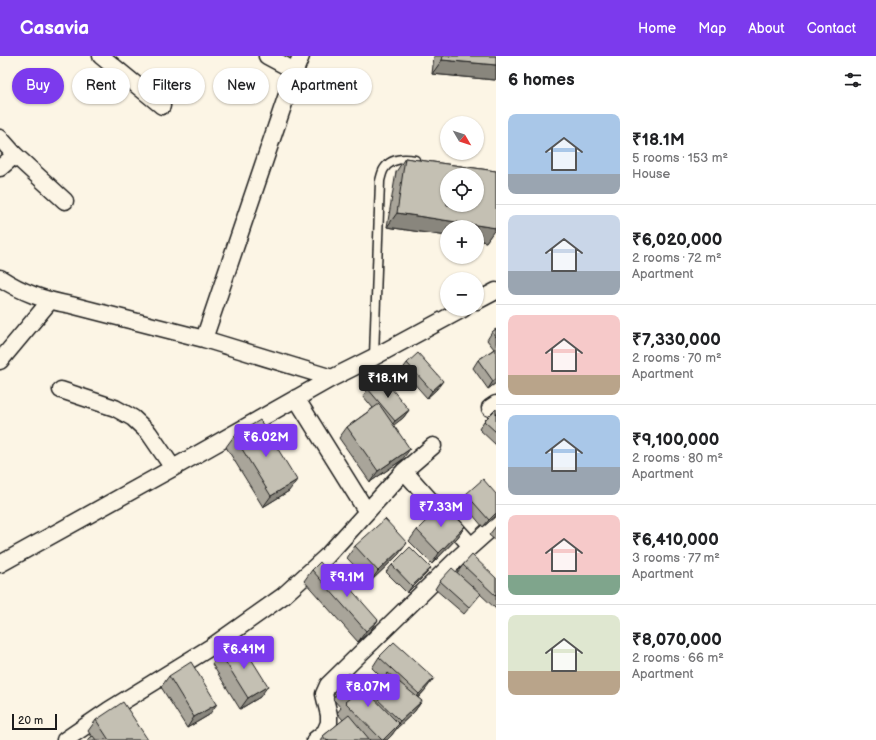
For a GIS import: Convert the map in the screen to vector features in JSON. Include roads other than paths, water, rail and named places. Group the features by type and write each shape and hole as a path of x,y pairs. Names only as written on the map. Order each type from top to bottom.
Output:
{"street":[{"path":"101,56 162,106"},
{"path":"267,56 289,68"},
{"path":"296,68 301,56"},
{"path":"204,339 284,104"},
{"path":"0,138 15,155 65,201"},
{"path":"0,168 15,155"},
{"path":"0,278 26,292 50,301 204,339 332,378"},
{"path":"484,297 496,291"},
{"path":"0,361 50,301"},
{"path":"0,564 332,378 450,316"},
{"path":"60,390 115,408 133,418 149,433 173,468"},
{"path":"296,398 367,512"},
{"path":"66,740 109,710 211,647 283,596 326,556 404,471 433,446"},
{"path":"404,471 472,546"},
{"path":"315,740 325,732 329,723 329,715 324,694 328,685 459,557 496,524"}],"lane":[{"path":"374,357 380,181 384,168 393,161 406,158 422,162"}]}
